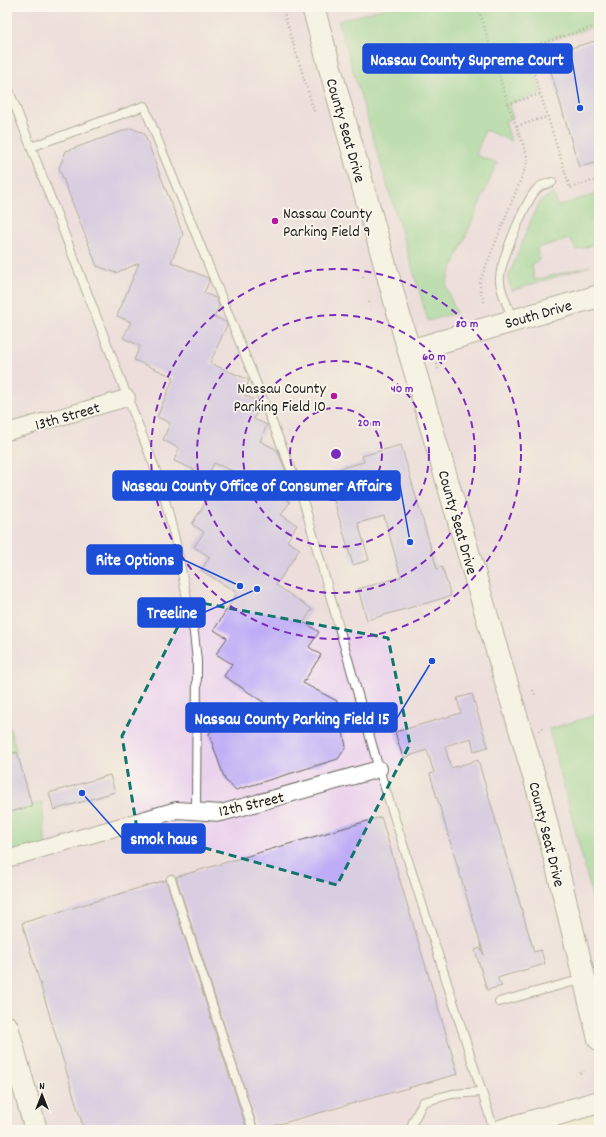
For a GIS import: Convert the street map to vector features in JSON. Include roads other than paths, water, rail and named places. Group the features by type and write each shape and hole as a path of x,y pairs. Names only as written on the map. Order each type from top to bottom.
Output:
{"street":[{"name":"County Seat Drive","path":"313,7 409,351 540,797 599,1039"},
{"name":"South Drive","path":"409,351 599,296"},
{"name":"13th Street","path":"7,432 127,398"},
{"name":"12th Street","path":"7,859 177,810 221,813 378,769"},
{"path":"7,1027 11,1056 36,1130"},
{"path":"503,1130 599,1102"}],"lane":[{"path":"7,85 161,484 175,539 194,633 197,661 196,811"},
{"path":"31,147 144,106 302,496 378,769 494,1130"},
{"path":"513,321 500,281 507,251 531,196 539,187 552,182"},
{"path":"171,879 253,1130"},
{"path":"499,1002 584,979"},
{"path":"414,1130 412,1124 423,1102 452,1094 482,1092"}],"place":[{"name":"Nassau County Supreme Court","path":"580,108"},
{"name":"Nassau County Parking Field 9","path":"275,221"},
{"name":"Nassau County Parking Field 10","path":"334,396"},
{"name":"Nassau County Office of Consumer Affairs","path":"410,542"},
{"name":"Rite Options","path":"240,586"},
{"name":"Treeline","path":"257,589"},
{"name":"Nassau County Parking Field 15","path":"432,661"},
{"name":"smok haus","path":"82,793"}]}
